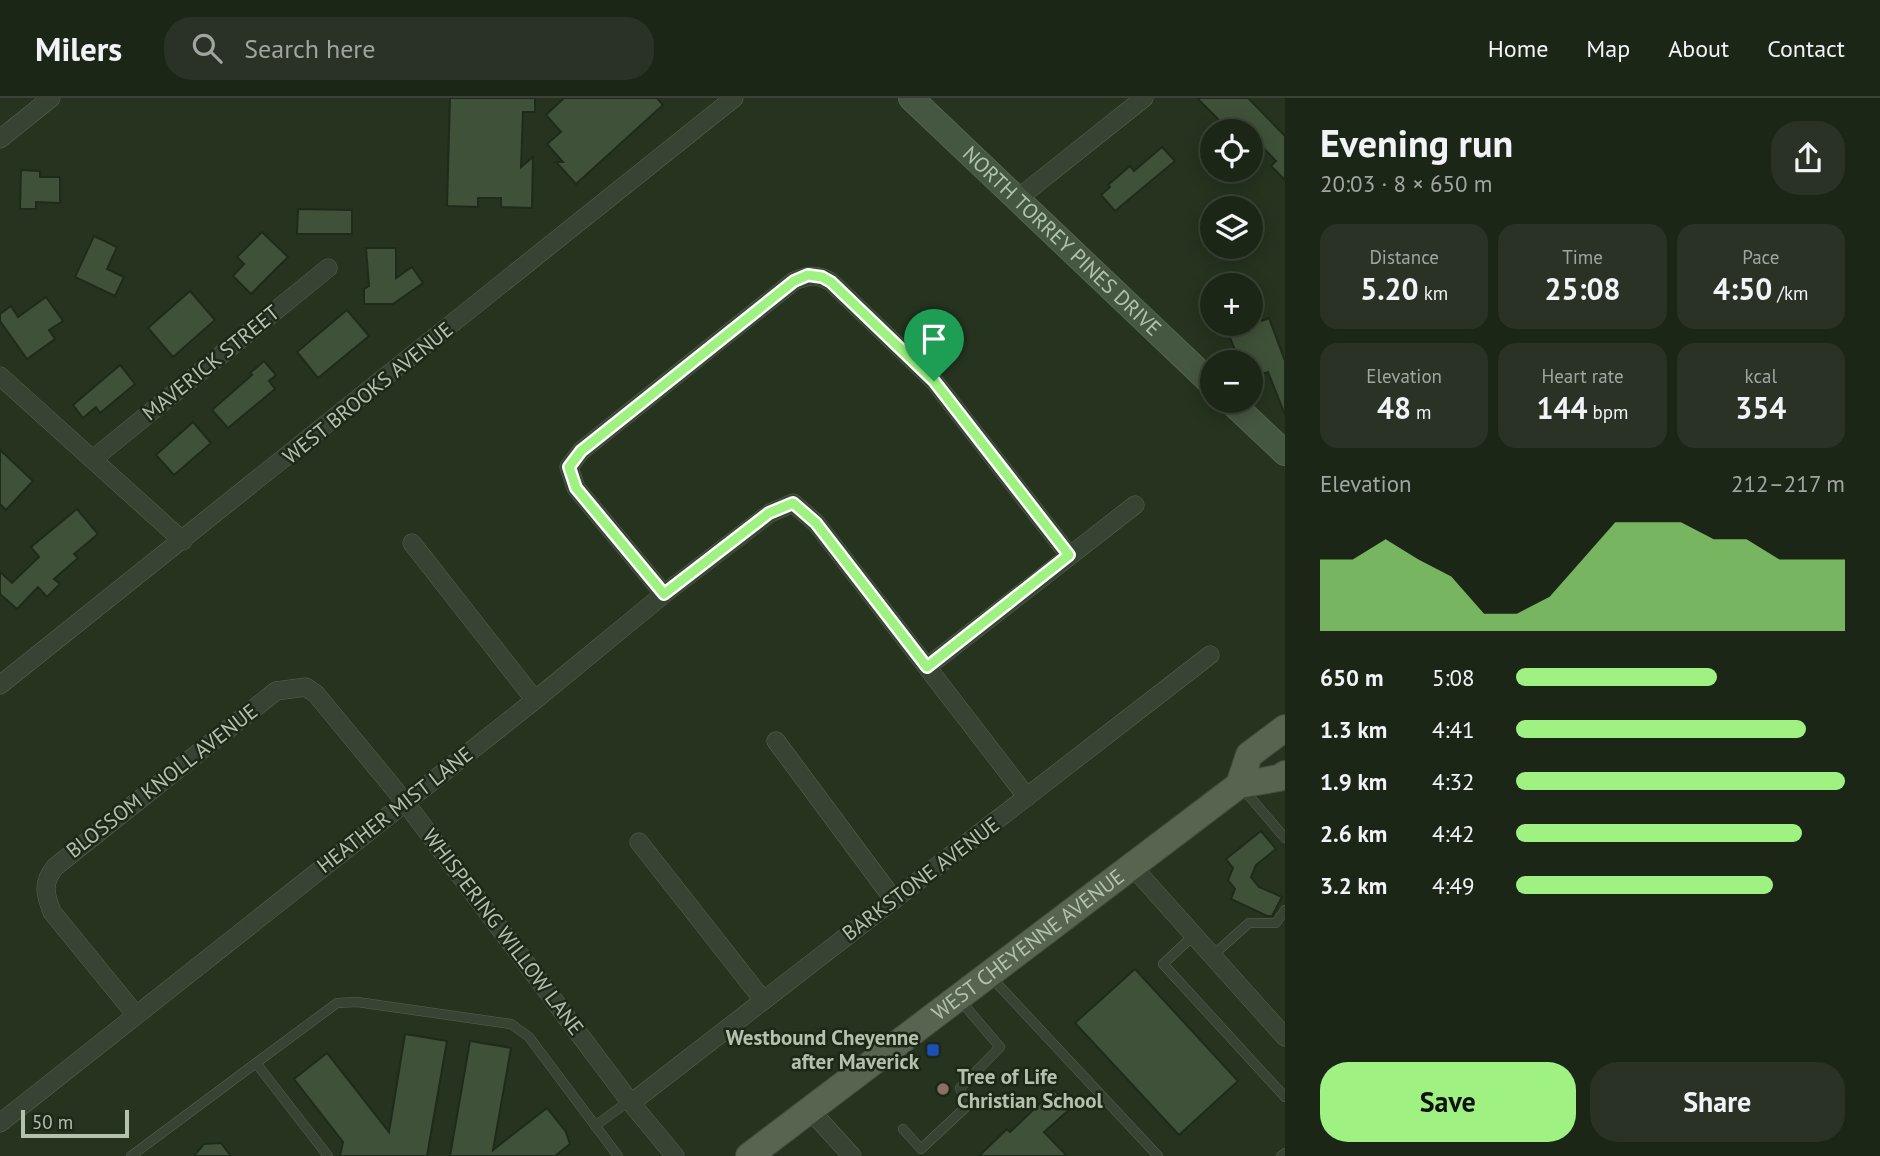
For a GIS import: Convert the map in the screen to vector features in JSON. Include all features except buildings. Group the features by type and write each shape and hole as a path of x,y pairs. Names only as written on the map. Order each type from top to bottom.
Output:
{"main road":[{"name":"NORTH TORREY PINES DRIVE","path":"911,98 1200,373"},
{"path":"1243,413 1285,453"},
{"path":"1239,785 1249,755 1285,727"},
{"name":"WEST CHEYENNE AVENUE","path":"749,1156 1239,785 1279,778 1285,774"}],"street":[{"path":"0,139 51,98"},
{"name":"WEST BROOKS AVENUE","path":"0,685 734,98"},
{"path":"1017,199 1144,98"},
{"name":"MAVERICK STREET","path":"93,459 328,268"},
{"path":"664,594 576,488 569,467 581,451 794,281 808,275 822,277 831,282 934,381 1069,555"},
{"path":"0,376 183,541"},
{"name":"HEATHER MIST LANE","path":"2,1116 136,1015 769,513 793,503 816,523 927,667"},
{"path":"1027,797 927,667 1135,505"},
{"path":"412,543 535,700"},
{"name":"BARKSTONE AVENUE","path":"630,1102 1210,654"},
{"name":"WHISPERING WILLOW LANE","path":"296,687 306,687 316,694 405,802 630,1102 675,1156"},
{"name":"BLOSSOM KNOLL AVENUE","path":"136,1015 52,912 44,893 48,876 55,867 276,691 296,687"},
{"path":"776,741 894,900"},
{"path":"639,842 763,1000"},
{"path":"1132,866 1285,1037"},
{"path":"810,1110 852,1156"}],"lane":[{"path":"1239,785 1285,838"},
{"path":"1212,956 1249,923 1276,923 1285,910"},
{"path":"1194,935 1163,964 1284,1095"},
{"path":"989,974 1158,1156"},
{"path":"902,1129 921,1149 967,1106 960,1088 1000,1047 958,998"},
{"path":"131,1156 337,1003 356,1002 511,1024 529,1037 618,1156"},
{"path":"256,1063 328,1156"},
{"path":"595,1126 630,1102"}],"place":[{"name":"Westbound Cheyenne after Maverick","path":"933,1050"},
{"name":"Tree of Life Christian School","path":"943,1089"}],"route":[{"path":"808,275 822,277 831,282 934,381 1069,555 927,667 816,523 793,503 769,513 664,594 576,488 569,467 581,451 794,281 808,275"}]}
